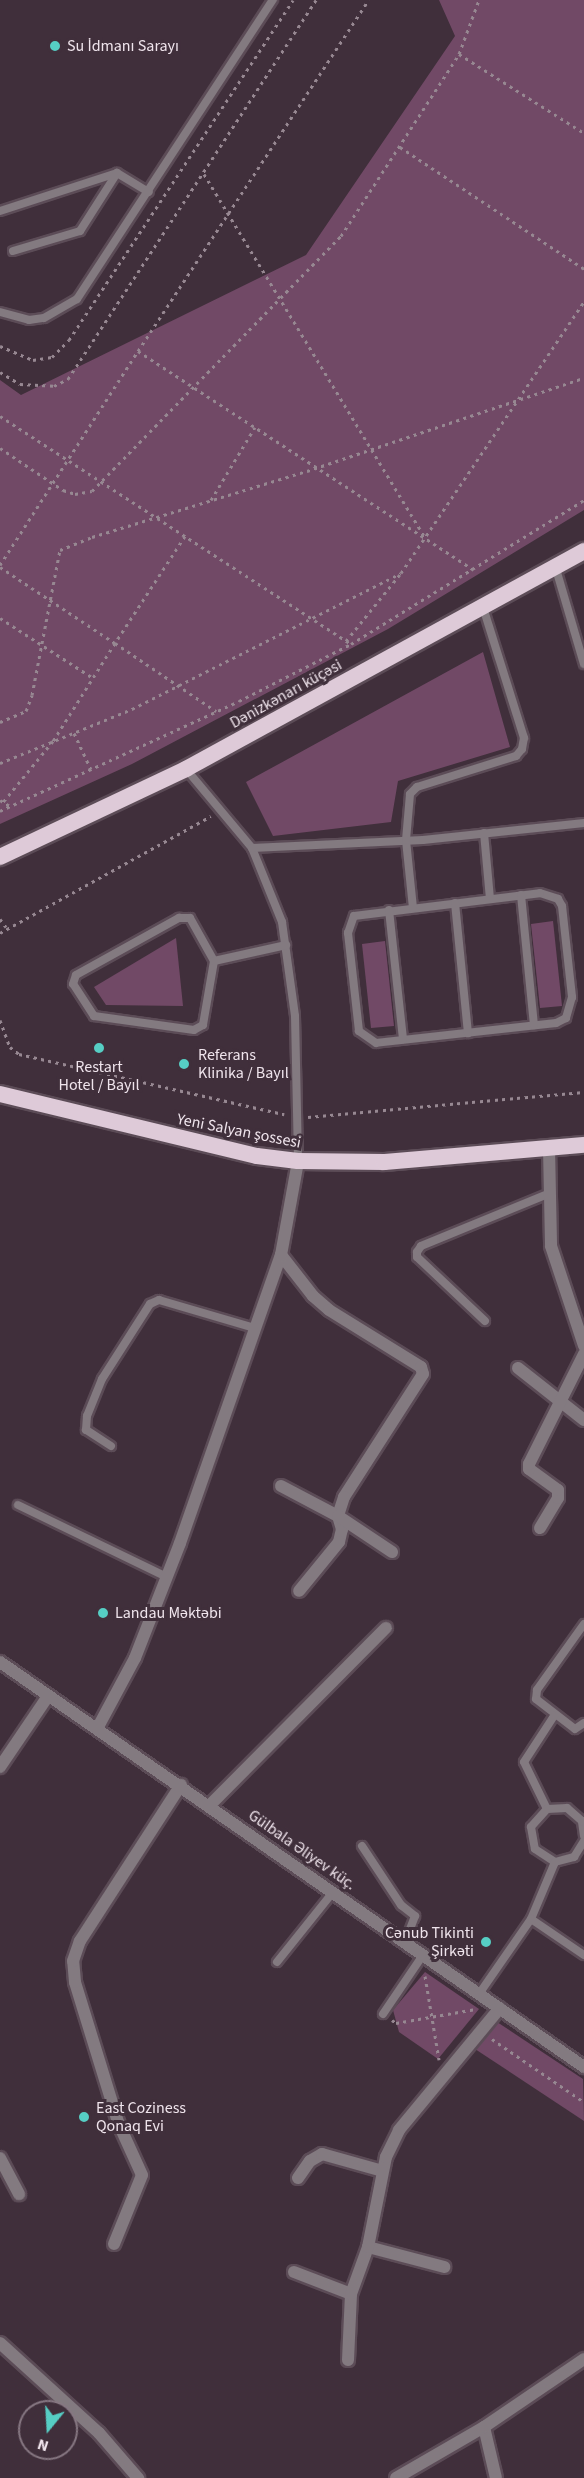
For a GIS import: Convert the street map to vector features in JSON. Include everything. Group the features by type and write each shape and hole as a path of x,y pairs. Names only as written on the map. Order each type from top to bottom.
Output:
{"highway":[{"name":"Dənizkənarı küçəsi","path":"0,857 186,769 584,551"},
{"name":"Yeni Salyan şossesi","path":"0,1094 257,1156 298,1161 357,1164 584,1145"}],"street":[{"path":"549,1148 548,1194 552,1246 584,1346"},
{"path":"98,1727 135,1658 167,1576 281,1255 298,1161"},
{"path":"281,1255 329,1310 421,1367 423,1374 344,1497 338,1516 342,1529 339,1542 299,1591"},
{"path":"540,1528 558,1498 558,1490 529,1469 529,1464 584,1354"},
{"path":"518,1368 584,1420"},
{"path":"281,1485 338,1516 392,1552"},
{"path":"209,1806 386,1628"},
{"name":"Gülbala Əliyev küç.","path":"0,1662 48,1696 98,1727 584,2067"},
{"path":"0,1767 48,1696"},
{"path":"114,2244 142,2175 118,2122 75,1982 73,1961 80,1941 181,1785"},
{"path":"348,2360 351,2294 368,2247 383,2171 399,2130 500,2008"},
{"path":"298,2178 310,2161 322,2154 383,2171"},
{"path":"0,2158 18,2194"},
{"path":"368,2247 444,2267"},
{"path":"294,2272 351,2294"},
{"path":"0,2343 99,2433 138,2478"},
{"path":"396,2478 484,2427 584,2359"},
{"path":"484,2427 496,2478"}],"lane":[{"path":"0,312 29,320 44,318 77,299 273,0"},
{"path":"0,211 117,173 149,192"},
{"path":"13,251 80,231 117,173"},
{"path":"556,568 584,664"},
{"path":"413,908 406,840 406,809 410,794 417,787 516,756 522,749 524,738 483,608"},
{"path":"186,769 252,848 273,897 286,945 295,1016 299,1118 298,1161"},
{"path":"252,848 406,840 584,822"},
{"path":"484,833 490,899"},
{"path":"0,849 27,846"},
{"path":"548,894 558,899 562,906 572,997 566,1018 556,1023 376,1042 359,1031 350,922 365,913 521,895 548,894"},
{"path":"521,895 534,1025"},
{"path":"455,903 468,1033"},
{"path":"389,910 403,1039"},
{"path":"178,918 190,918 214,961 206,1015 203,1025 194,1030 94,1016 73,984 76,975 178,918"},
{"path":"214,961 286,945"},
{"path":"485,1321 417,1257 417,1252 421,1246 548,1194"},
{"path":"111,1446 86,1430 87,1416 102,1379 150,1304 159,1300 255,1328"},
{"path":"18,1505 167,1576"},
{"path":"584,1624 537,1690 536,1699 554,1716 575,1729 584,1723"},
{"path":"547,1809 524,1762 554,1716"},
{"path":"584,1836 582,1821 567,1808 547,1809 531,1827 535,1849 555,1862 574,1857 584,1841"},
{"path":"362,1846 401,1905 415,1916 405,1942"},
{"path":"478,1994 531,1919 555,1862"},
{"path":"277,1962 333,1892"},
{"path":"531,1919 584,1955"},
{"path":"383,2014 423,1955"}],"path":[{"path":"0,372 20,384 54,386 68,379 316,0"},
{"path":"216,711 0,566 67,459 369,0"},
{"path":"0,448 52,483 75,494 92,491 102,482 341,236 459,54 479,0"},
{"path":"459,54 584,134"},
{"path":"400,147 584,269"},
{"path":"204,174 425,538"},
{"path":"346,641 401,573 520,400 584,302"},
{"path":"138,351 474,570"},
{"path":"0,722 26,711 60,550 156,517 317,468 584,378"},
{"path":"0,416 351,644"},
{"path":"212,500 255,427"},
{"path":"0,811 216,711 351,644 584,500"},
{"path":"11,807 2,801 53,741 185,536"},
{"path":"0,763 74,733 178,686 401,573"},
{"path":"0,618 93,678"},
{"path":"74,733 91,769"},
{"path":"0,933 6,927 220,810"},
{"path":"0,919 6,927"},
{"path":"0,1020 10,1047 19,1054 299,1118 584,1092"},
{"path":"423,1955 438,2059 450,2069"},
{"path":"383,2014 396,2023 500,2008"},
{"path":"481,2031 584,2102"}],"shaded area":[{"path":"439,0 584,0 584,510 388,629 132,764 0,824 0,380 21,395 306,255 455,36"},
{"path":"483,652 510,747 398,781 391,822 273,836 246,782"},
{"path":"553,921 562,1006 540,1008 531,924"},
{"path":"176,938 183,1006 106,1005 94,987"},
{"path":"385,941 394,1026 371,1028 362,944"},
{"path":"425,1972 479,2009 438,2059 399,2032 393,2010"},
{"path":"497,2022 583,2079 584,2121 475,2049"}],"place":[{"name":"Su İdmanı Sarayı","path":"55,46"},
{"name":"Restart Hotel / Bayıl","path":"99,1048"},
{"name":"Referans Klinika / Bayıl","path":"184,1064"},
{"name":"Landau Məktəbi","path":"103,1613"},
{"name":"Cənub Tikinti Şirkəti","path":"486,1942"},
{"name":"East Coziness Qonaq Evi","path":"84,2117"}]}
